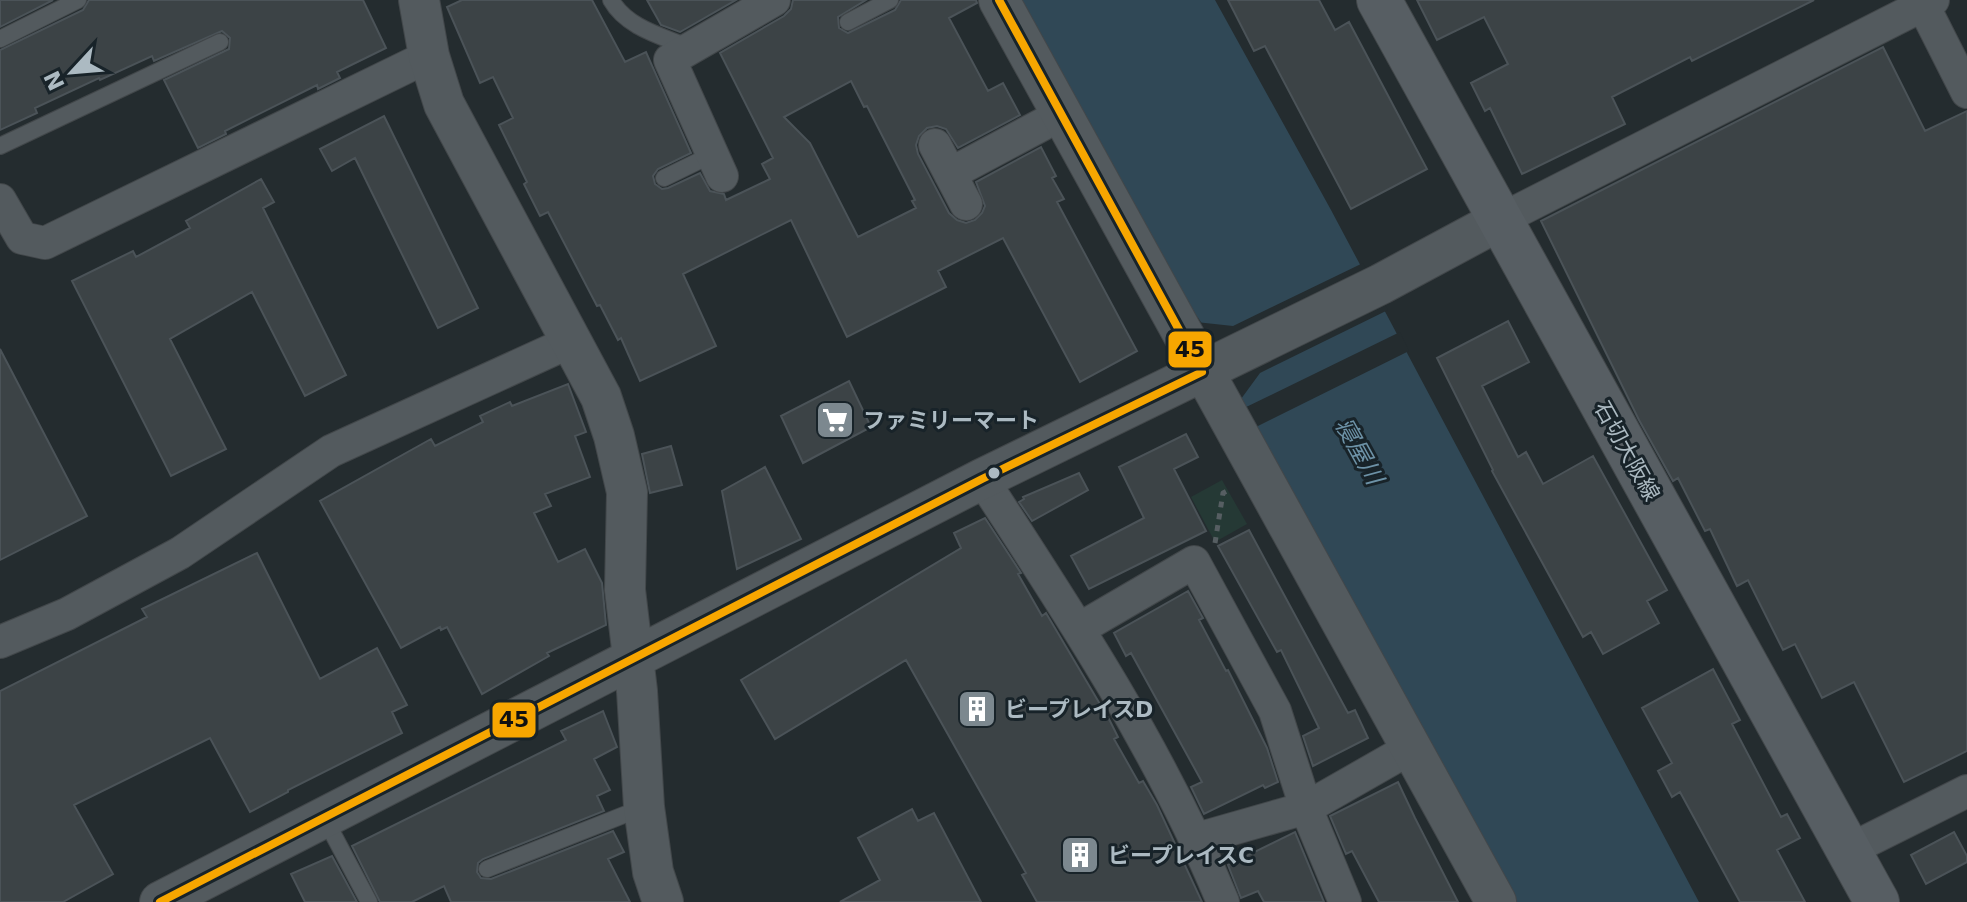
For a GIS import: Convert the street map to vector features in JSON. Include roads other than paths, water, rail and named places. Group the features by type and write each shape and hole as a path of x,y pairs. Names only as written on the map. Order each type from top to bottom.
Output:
{"main road":[{"name":"石切大阪線","path":"1379,0 1877,902"}],"street":[{"path":"419,0 429,56 444,104 601,397 614,436 627,492 625,590 637,691 644,807 653,872 663,902"},
{"path":"718,165 670,60 774,0"},
{"path":"999,0 1209,368 1496,902"},
{"path":"160,902 982,479 1381,284 1928,2 1967,92"},
{"path":"0,200 22,238 45,243 429,56"},
{"path":"950,174 1062,114"},
{"path":"935,145 966,204"},
{"path":"0,642 67,614 169,560 331,451 572,341"},
{"path":"982,479 1079,629 1197,839 1223,902"},
{"path":"1079,629 1194,562 1275,711 1306,808 1345,902"},
{"path":"1197,839 1306,808 1411,748"},
{"path":"1849,850 1967,791"}],"lane":[{"path":"0,39 78,0"},
{"path":"611,0 635,25 691,48"},
{"path":"848,22 890,0"},
{"path":"0,146 220,42"},
{"path":"664,178 718,165"},
{"path":"487,869 644,807"},
{"path":"324,817 369,902"}],"water":[{"name":"寝屋川","path":"1018,0 1215,0 1331,210 1699,902 1514,902 1254,432 1201,322 1175,286"}],"place":[{"name":"ファミリーマート","path":"835,420"},
{"name":"ビープレイスD","path":"977,709"},
{"name":"ビープレイスC","path":"1080,855"}]}
